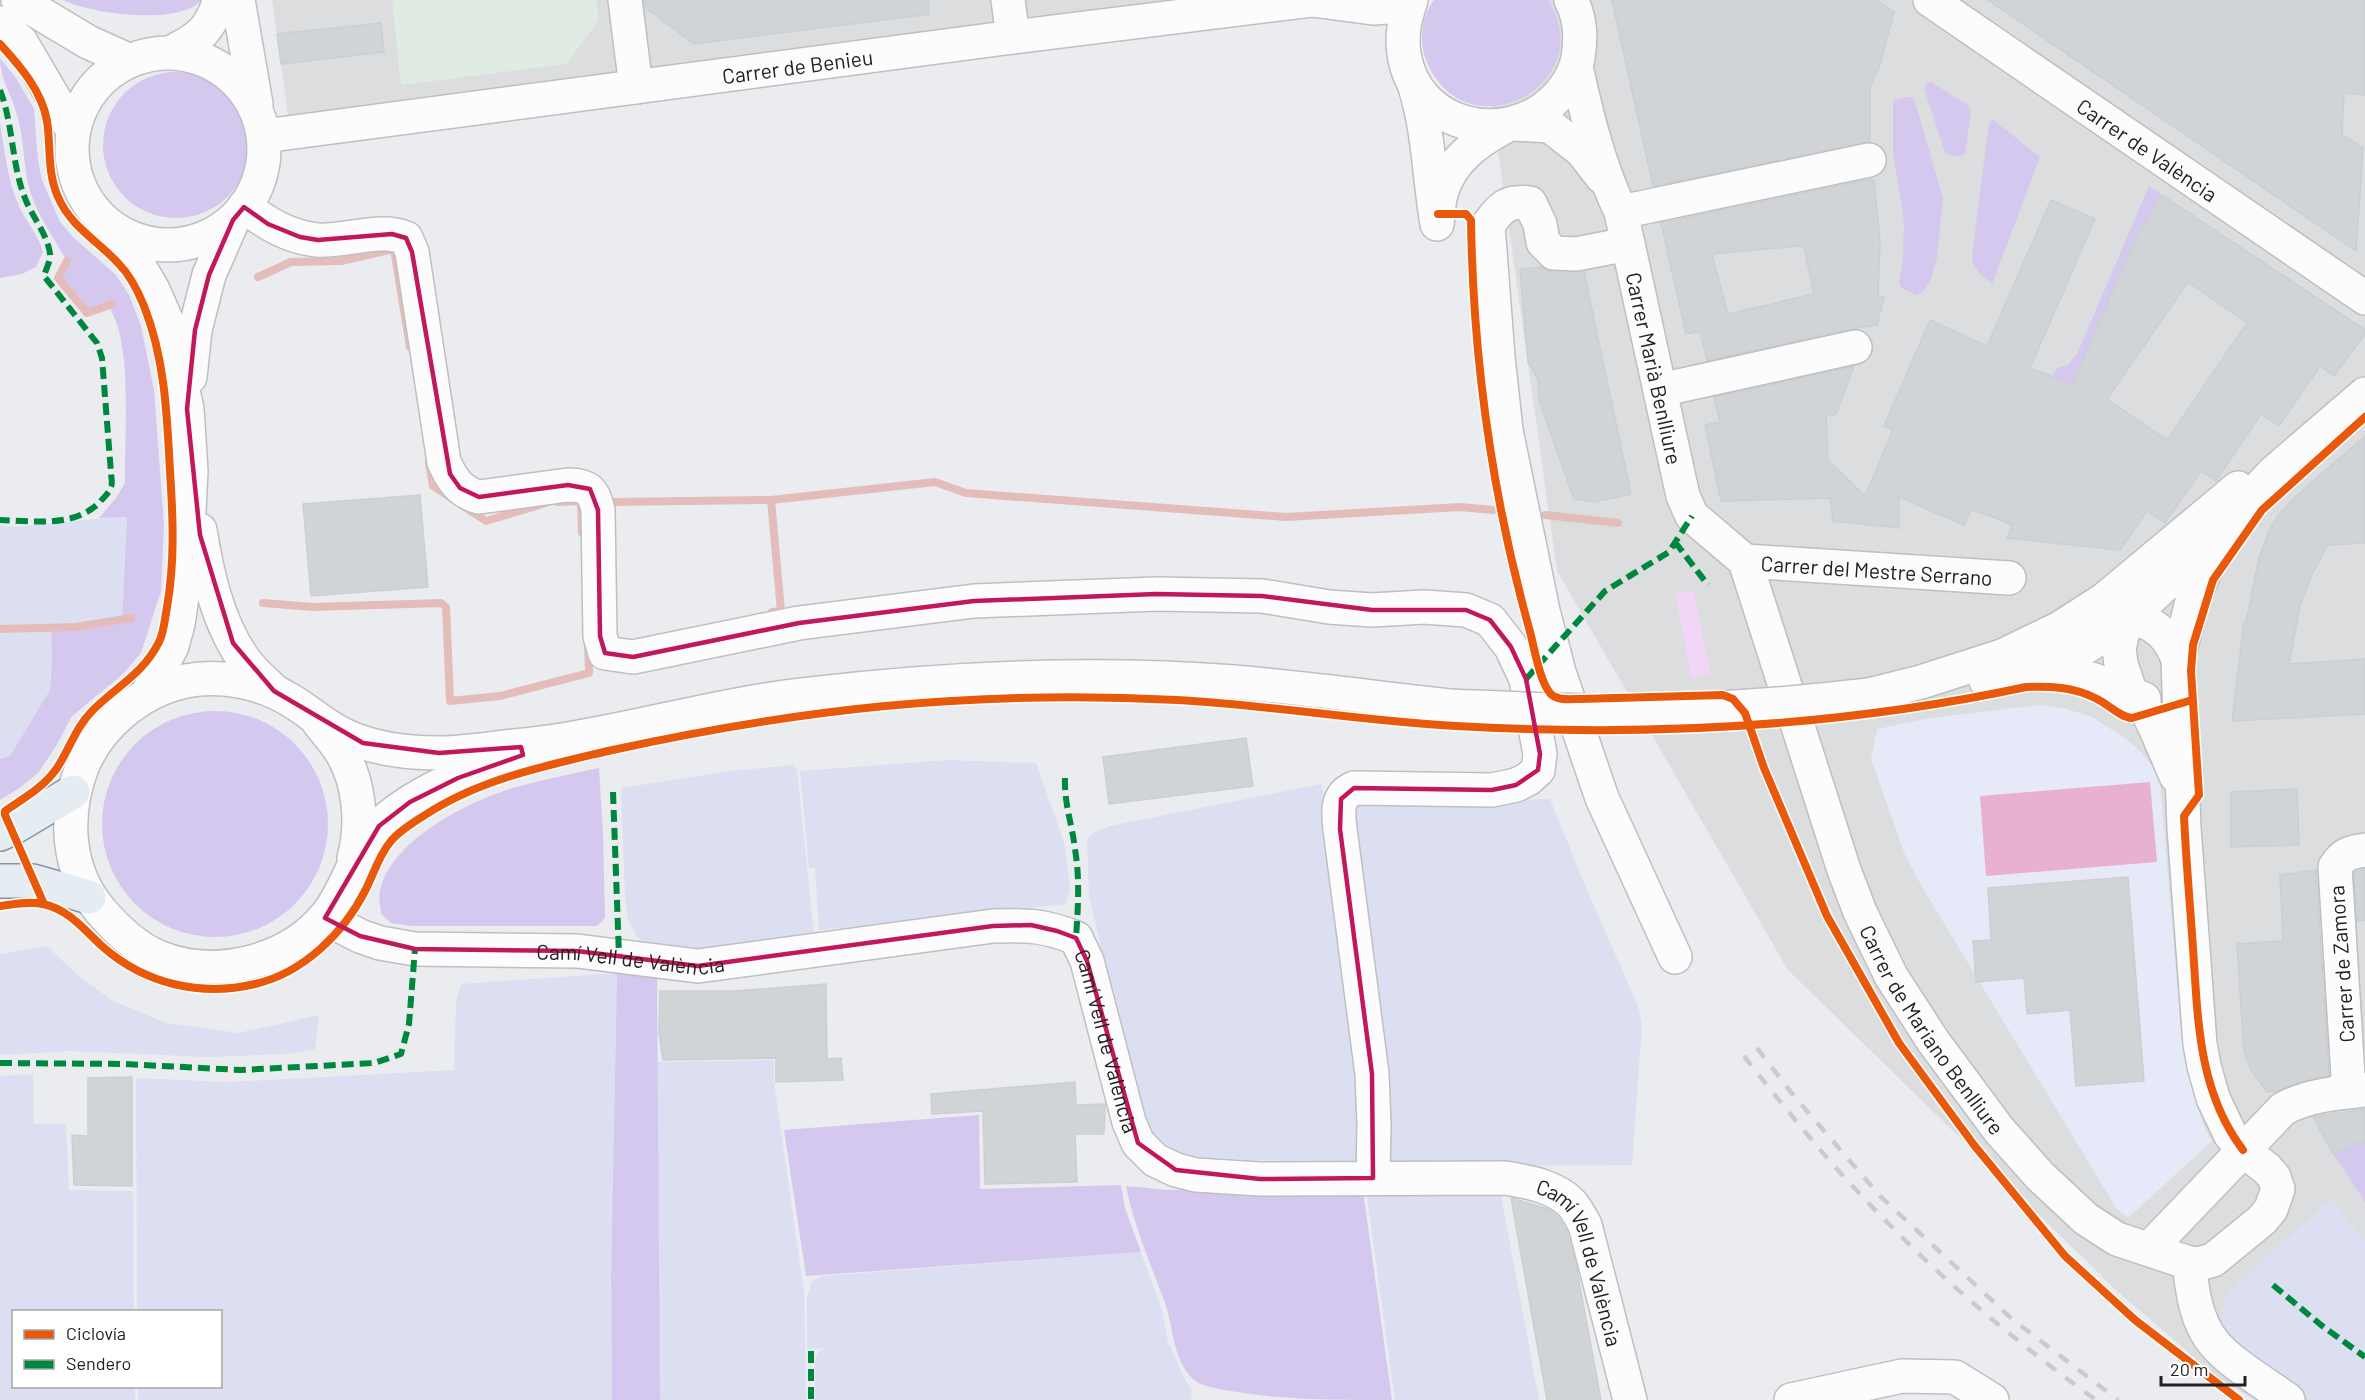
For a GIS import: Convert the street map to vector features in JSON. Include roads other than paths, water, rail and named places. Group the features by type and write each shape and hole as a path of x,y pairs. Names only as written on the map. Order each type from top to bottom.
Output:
{"main road":[{"path":"0,834 73,792"},
{"path":"0,881 33,881 89,897"}],"street":[{"path":"18,0 88,42 128,60"},
{"path":"172,52 196,39 213,22 220,0"},
{"path":"186,409 198,319 209,275 239,214 257,186 262,169 260,124 238,0"},
{"path":"625,0 636,87"},
{"path":"1008,0 1013,37"},
{"name":"Carrer de Benieu","path":"260,124 636,87 1312,0 1373,8 1388,8 1410,0"},
{"path":"1410,0 1403,25 1409,68 1428,141 1437,224 1442,190 1458,162 1479,140 1541,112 1562,92 1576,67 1581,38 1576,9 1571,0"},
{"name":"Carrer de València","path":"1930,0 2365,298"},
{"name":"Carrer de Benieu","path":"1333,3 1361,13 1385,30 1427,99 1443,113 1463,122 1484,127 1510,125"},
{"path":"0,23 21,42 72,129"},
{"path":"260,124 244,90 225,70 200,57 172,52 149,54 128,60 102,77 83,101 72,129 71,163 82,194 134,257 171,331 186,409 190,471 202,544 223,622 246,662 274,691"},
{"name":"Carrer Marià Benlliure","path":"1576,67 1585,110 1607,183 1621,212 1683,496 1692,516 1735,551"},
{"name":"Carrer Marià Benlliure","path":"1510,125 1550,126 1582,151 1607,183"},
{"path":"1621,212 1869,160"},
{"path":"1628,244 1576,254 1554,252 1543,242 1540,224 1530,203 1524,202 1501,207 1488,225 1506,430 1520,506 1548,630 1559,672 1602,798 1675,957"},
{"path":"103,221 126,237 154,244 183,244 210,236 239,214"},
{"path":"239,214 283,232 318,240 392,234 406,238 412,252 444,462 460,488 479,497 568,485 581,485 590,489 598,510 600,636 605,653 633,657 799,623 974,601 1156,594 1263,596 1329,607 1372,610 1424,607 1466,610 1490,620 1511,647 1526,679 1540,754 1538,770 1528,779 1516,785 1492,790 1354,788 1346,792 1341,799 1338,813 1372,1074 1373,1178"},
{"path":"1660,390 1855,347"},
{"path":"1983,682 2048,664 2071,655 2152,598 2217,514 2365,374"},
{"path":"2060,628 2104,599 2273,473 2365,394"},
{"path":"147,695 172,646 178,624 186,570 190,471"},
{"path":"567,740 458,778 410,802 379,826 363,847 348,880 325,918 290,947 247,964 202,968 157,956 118,932 89,897 75,864 69,828 73,792 88,753 113,719 147,695 186,681 228,679 274,691 294,701 338,733 363,743 397,750 439,753 567,740 731,705 794,696 930,682 1011,678 1101,677 1231,682 1449,706 1612,711 1769,705 1983,682 2039,673 2084,677 2145,700 2156,699 2170,694 2179,669 2192,601 2217,514"},
{"name":"Carrer del Mestre Serrano","path":"1735,551 2009,578"},
{"name":"Carrer de Mariano Benlliure","path":"1735,551 1844,870 1860,912 1891,976 1933,1041 1999,1130 2063,1199 2096,1226 2117,1239 2189,1263"},
{"path":"1869,695 1921,682 2002,656 2060,628 2097,615 2142,619 2166,637 2179,669 2184,816 2200,1044 2213,1098 2230,1134 2243,1150 2274,1177 2278,1189 2271,1209 2262,1220 2213,1260 2199,1264 2189,1263 2195,1303 2213,1342 2288,1400"},
{"path":"2125,618 2119,649 2121,664 2131,694 2148,713 2174,768 2184,816"},
{"path":"316,719 343,754 358,795 359,838 348,880"},
{"name":"Carrer de Zamora","path":"2351,1091 2348,1083 2335,867 2342,857 2351,852 2365,850"},
{"name":"Camí Vell de València","path":"325,918 360,936 380,943 415,949 577,951 698,966 993,926 1031,925 1076,938 1087,961 1129,1122 1138,1143 1155,1160 1176,1170 1223,1178 1505,1178 1530,1182 1553,1190 1572,1204 1585,1225 1629,1400"},
{"path":"2149,1248 2283,1109 2297,1101 2351,1091"},
{"path":"1791,1400 1902,1376 1955,1377 1992,1400"}],"waterway":[{"path":"258,277 291,262 341,261 394,249 410,347"},
{"path":"67,261 58,278 87,313 112,304"},
{"path":"429,463 433,486 453,499"},
{"path":"610,508 610,502 771,500 935,482 966,493 1286,517 1460,507 1493,510"},
{"path":"771,500 781,611 772,612"},
{"path":"558,502 581,501 582,532"},
{"path":"463,506 486,521 546,503"},
{"path":"1545,515 1618,523"},
{"path":"263,603 313,607 441,603 446,607 450,701 500,696 589,673 588,644"},
{"path":"0,629 76,627 131,618"}],"railway":[{"path":"1757,1048 1794,1096 1880,1196 2012,1319 2118,1400"},
{"path":"1744,1056 1829,1160 1908,1244 1986,1314 2096,1400"}]}
